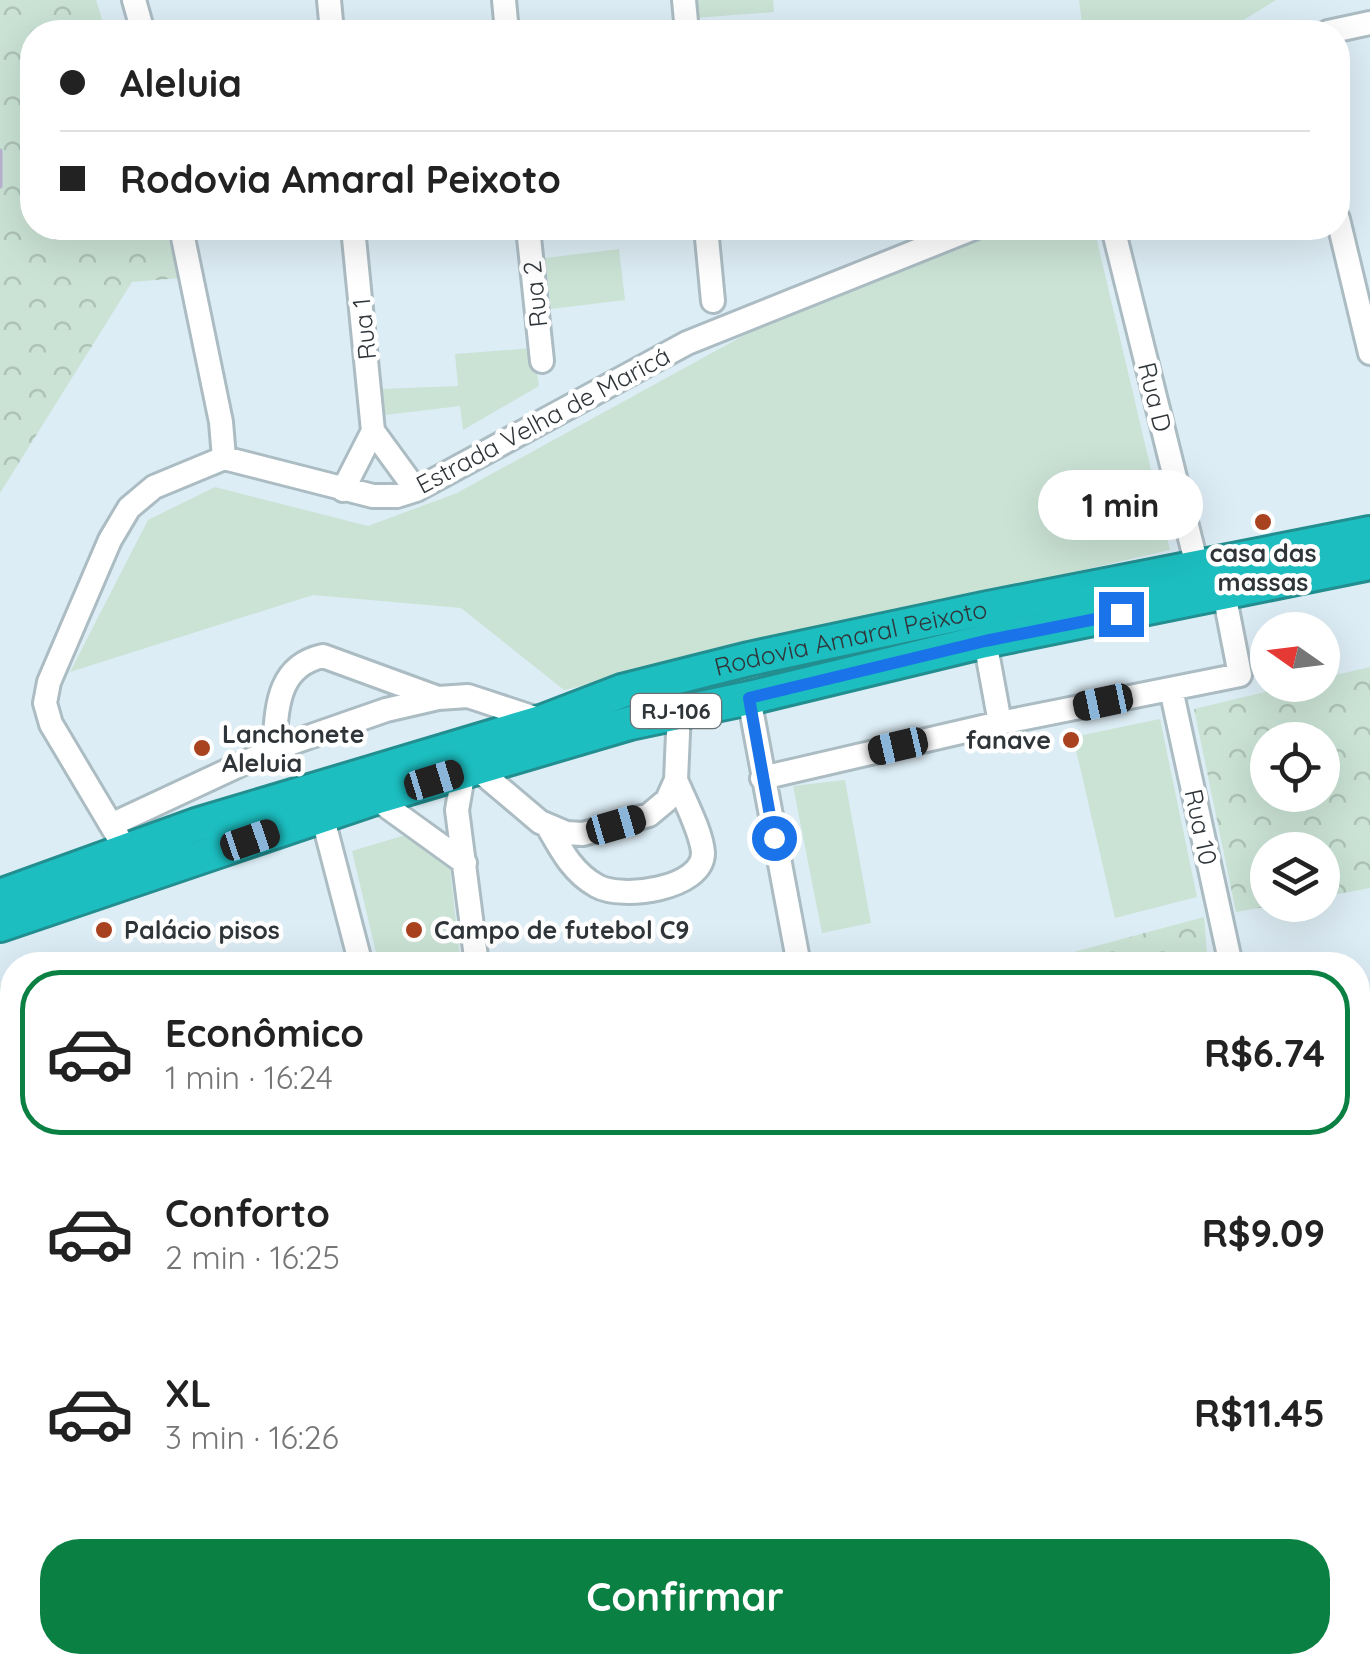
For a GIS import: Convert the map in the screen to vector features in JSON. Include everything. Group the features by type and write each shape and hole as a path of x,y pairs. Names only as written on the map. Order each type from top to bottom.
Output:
{"highway":[{"name":"Rodovia Amaral Peixoto","path":"0,896 118,837 196,826 544,721 622,692 749,659 1370,534"},
{"name":"Rodovia Amaral Peixoto","path":"0,925 375,798 679,710 749,698 985,641 1370,564"}],"street":[{"path":"184,240 222,422 224,458 154,487 129,508 110,540 48,682 45,704 51,724 118,837 274,749 386,710 438,698 468,696 544,721"},
{"name":"Rua 1","path":"354,240 373,432"},
{"name":"Rua 2","path":"529,240 542,361"},
{"path":"707,240 713,301"},
{"name":"Estrada Velha de Maricá","path":"224,458 343,490 397,496 416,490 686,343 944,240"},
{"name":"Rua D","path":"1116,240 1197,566"},
{"path":"1343,240 1370,353"},
{"path":"343,490 373,432 416,490"},
{"path":"762,778 1000,723 1240,675 1224,593"},
{"path":"985,641 1000,723"},
{"path":"274,749 278,704 290,673 306,659 323,656 438,698"},
{"name":"Rua 10","path":"1171,689 1228,952"},
{"path":"749,698 795,952"},
{"path":"548,827 583,834 649,815 667,800 676,780 679,710"},
{"path":"476,952 457,810 470,769 548,827 567,860 600,888 614,892 644,892 680,881 698,868 703,849 676,780"},
{"path":"375,798 466,863"},
{"path":"322,815 358,952"}],"green space":[{"path":"0,0 96,0 102,20 20,20 20,240 169,240 180,278 132,282 0,493"},
{"path":"694,0 773,0 774,12 695,18"},
{"path":"1079,0 1276,0 1244,20 1082,20"},
{"path":"975,240 1097,240 1170,550 564,690 461,608 313,595 70,672 148,520 215,487 368,526 457,493 768,322"},
{"path":"619,249 625,300 551,309 545,258"},
{"path":"533,348 539,386 463,430 460,406 385,415 382,389 458,386 455,354"},
{"path":"1370,667 1370,888 1340,894 1340,832 1250,832 1250,910 1236,912 1194,709 1250,696 1250,702 1340,702 1340,674"},
{"path":"1160,719 1197,897 1115,918 1073,737"},
{"path":"845,780 871,923 822,933 793,786"},
{"name":"Campo de futebol C9","path":"412,833 449,861 460,952 376,952 352,851"},
{"path":"1204,917 1207,952 1074,952"}],"waterway":[{"path":"0,151 0,186"}],"place":[{"name":"casa das massas","path":"1263,522"},
{"name":"fanave","path":"1071,740"},
{"name":"Lanchonete Aleluia","path":"202,748"},
{"name":"Palácio pisos","path":"104,930"},
{"name":"Campo de futebol C9","path":"414,930"}],"route":[{"path":"774,838 749,698 985,641 1121,614"}]}
